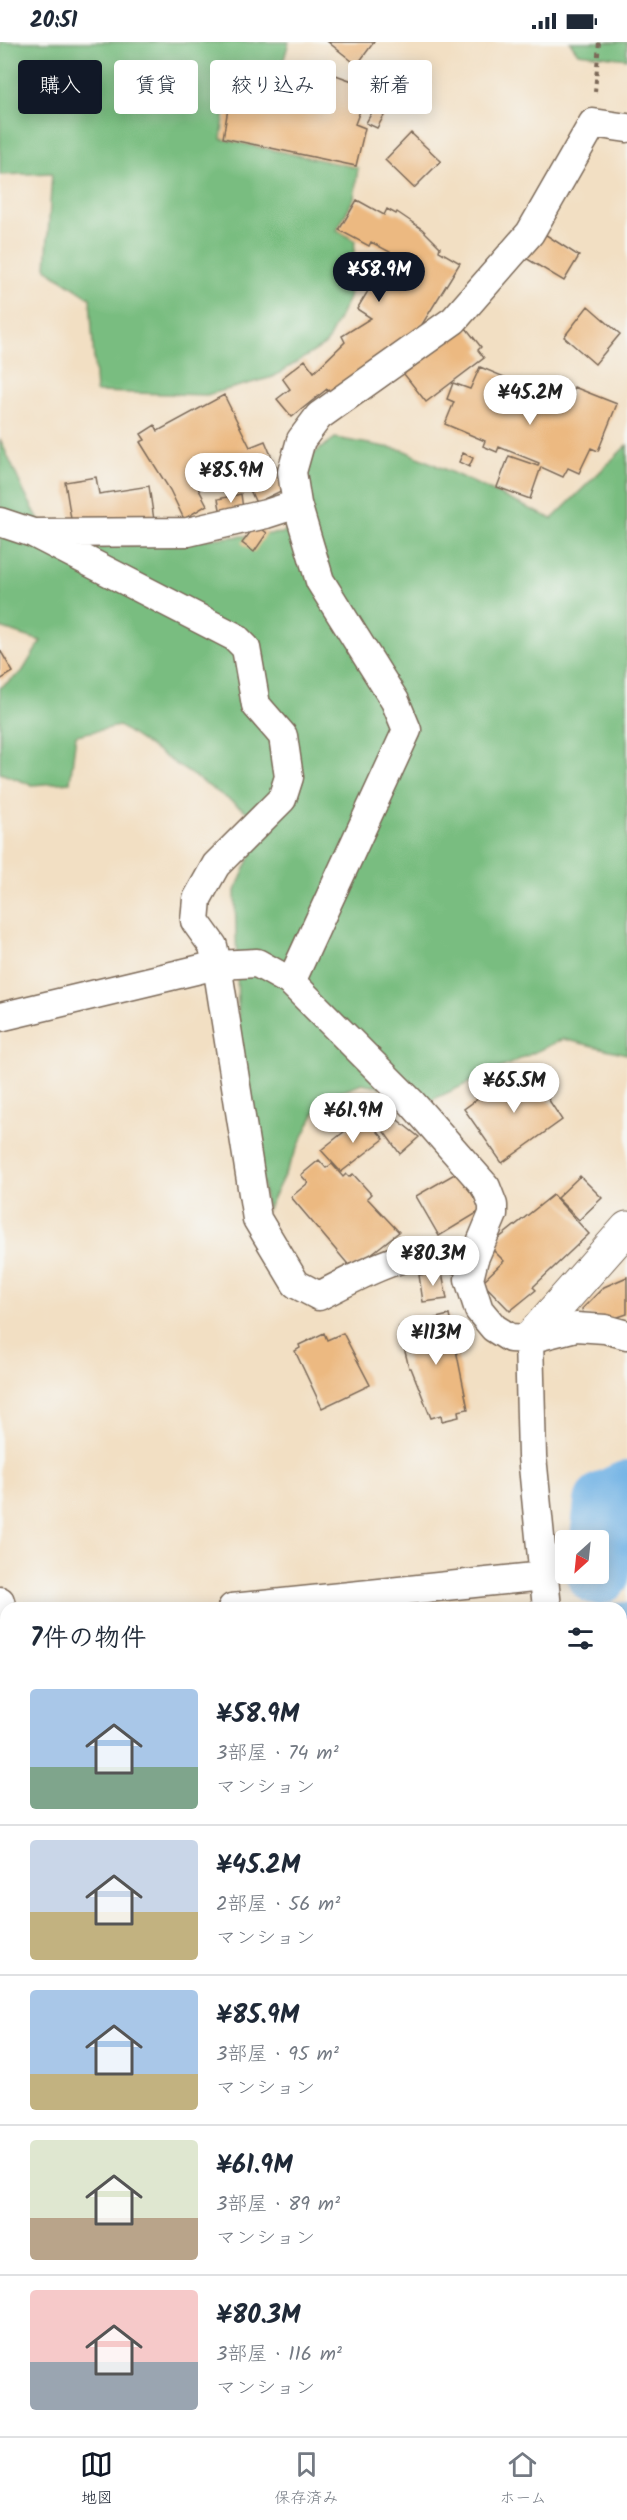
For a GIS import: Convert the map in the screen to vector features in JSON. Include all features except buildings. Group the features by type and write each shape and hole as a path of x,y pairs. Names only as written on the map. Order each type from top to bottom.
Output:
{"street":[{"path":"291,982 406,730 395,701 320,581 297,504 292,472 301,440 319,416 454,320 531,233 593,123 627,128"},
{"path":"33,534 188,532 266,514 297,504"},
{"path":"0,522 33,534 236,637 246,648 256,705 283,736 288,777 282,799 216,865 197,899 195,921 213,946 217,965 257,1219 296,1284 319,1296 369,1271 420,1255 446,1255 472,1266"},
{"path":"0,1017 217,965 257,963 291,982 412,1103 486,1187 493,1205 493,1214 472,1266 469,1280 479,1310 494,1328 510,1338 529,1339 576,1327 605,1329 627,1335"},
{"path":"546,1602 532,1456 529,1339 627,1228"},
{"path":"290,1602 544,1576"}],"path":[{"path":"593,123 599,42"}],"green space":[{"path":"0,42 289,42 284,60 210,60 210,114 225,114 221,139 358,168 354,198 337,230 355,241 349,298 326,344 273,377 207,395 96,392 90,298 46,269 52,173 0,175"},
{"path":"570,42 627,42 627,59 578,53"},
{"path":"335,438 403,450 552,519 627,445 627,1054 563,1039 432,1100 362,1083 322,1098 267,1210 239,1048 235,891 265,824 119,726 76,735 70,782 32,785 0,773 0,688 22,672 41,641 0,628 0,439 24,492 56,551 283,533 306,505 308,458"}],"waterway":[{"path":"603,1530 606,1503 627,1493"}]}
